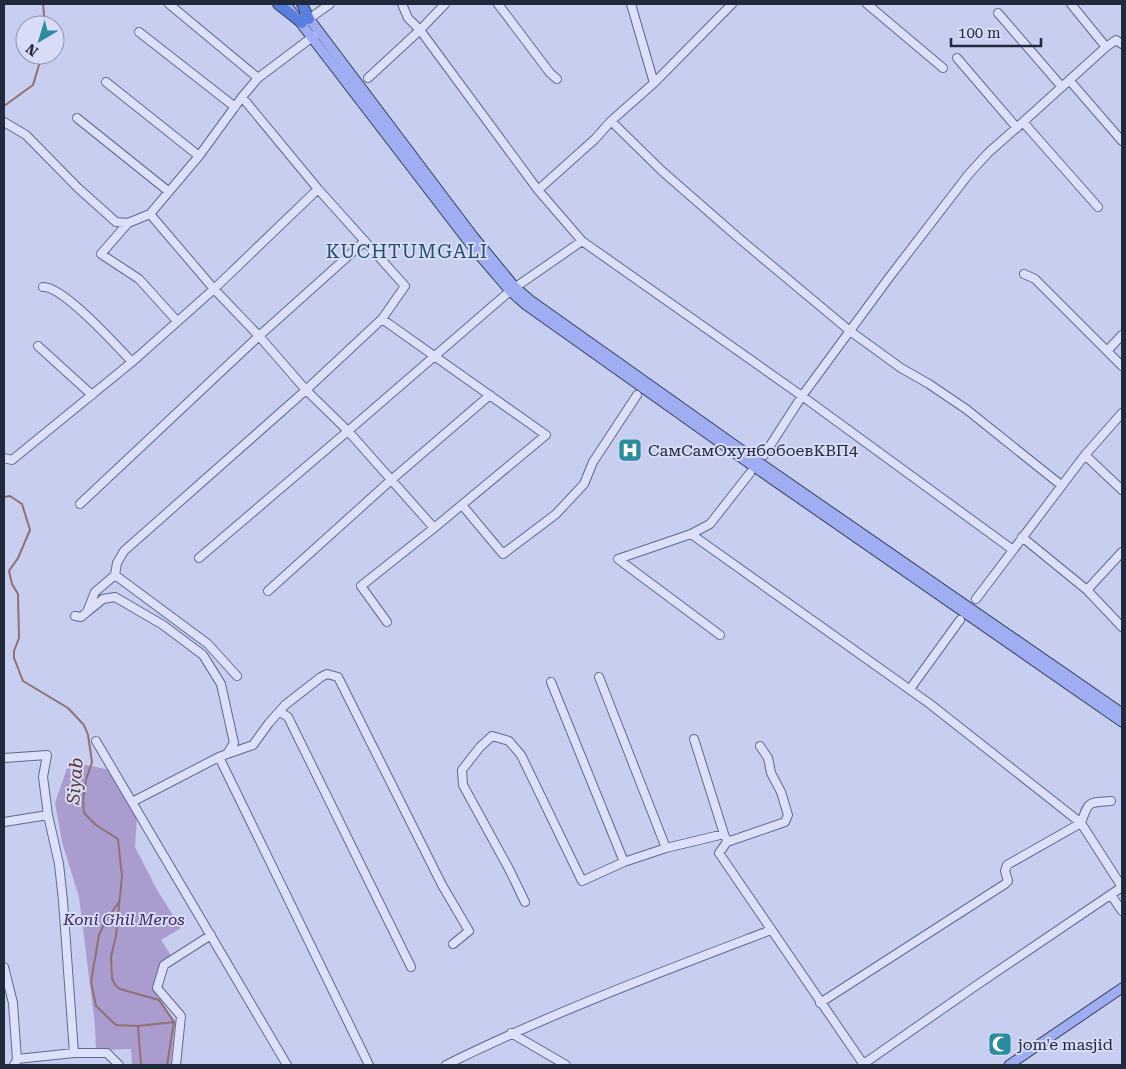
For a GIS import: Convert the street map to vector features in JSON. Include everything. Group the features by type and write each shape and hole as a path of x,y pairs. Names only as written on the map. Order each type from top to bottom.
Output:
{"highway":[{"path":"278,4 305,21"},
{"path":"302,4 305,21"}],"main road":[{"path":"286,4 316,34 450,218 526,305 761,472 1122,722"},
{"path":"298,4 305,21"},
{"path":"512,289 1122,713"},
{"path":"1009,1065 1122,988"}],"street":[{"path":"169,4 258,78"},
{"path":"305,21 330,4"},
{"path":"402,4 408,18 420,30 538,190 582,241 802,396 1013,550"},
{"path":"368,78 445,4"},
{"path":"498,4 550,73 557,79"},
{"path":"631,4 654,82"},
{"path":"538,190 595,139 611,121 654,82 732,4"},
{"path":"867,4 943,68"},
{"path":"1071,4 1106,47"},
{"path":"998,13 1062,87"},
{"path":"139,32 235,107"},
{"path":"4,122 26,135 78,188 116,222 128,223 150,214 199,156 258,78 316,34"},
{"path":"764,454 802,396 968,175 988,153 1106,47 1116,40 1122,44"},
{"path":"956,58 1098,207"},
{"path":"1070,81 1122,141"},
{"path":"106,82 199,156"},
{"path":"87,612 95,592 115,575 117,563 124,551 306,390 382,319 405,286 318,189 242,97"},
{"path":"77,118 168,191"},
{"path":"611,121 662,171 850,331 901,368 966,409 1062,485"},
{"path":"4,458 12,460 132,362 214,289 318,189"},
{"path":"150,214 214,289 259,336 306,390 348,432 434,528"},
{"path":"128,223 102,254 139,280 177,321"},
{"path":"80,504 259,336 365,241"},
{"path":"199,558 348,432 512,289 582,241"},
{"path":"1024,274 1035,279 1122,366"},
{"path":"43,287 55,290 87,316 132,362"},
{"path":"382,319 546,435 362,586 387,622"},
{"path":"1107,351 1122,336"},
{"path":"38,346 92,395"},
{"path":"268,591 390,481 490,395"},
{"path":"462,505 503,554 556,514 584,484 593,462 637,396"},
{"path":"976,599 1085,455 1122,413"},
{"path":"1085,455 1122,490"},
{"path":"720,635 618,559 691,534 710,524 750,473"},
{"path":"691,534 910,689 1081,822 1122,887 974,986 863,1065 719,853 727,842 785,822 788,815 781,792 771,773 768,758 760,746"},
{"path":"1022,537 1087,590 1122,627"},
{"path":"1087,590 1122,552"},
{"path":"115,575 208,644 237,676"},
{"path":"75,616 81,617 103,599 115,597 162,625 203,655 221,684 234,743 223,756"},
{"path":"910,689 960,620"},
{"path":"132,802 223,756 253,745 280,712 321,677 327,674 338,676 438,877 469,931 452,944"},
{"path":"599,676 666,848"},
{"path":"551,682 624,862"},
{"path":"280,712 288,717 411,967"},
{"path":"525,902 464,785 462,770 480,747 492,736 509,741 521,755 582,881 624,862 666,848 724,834"},
{"path":"694,739 727,842"},
{"path":"96,740 287,1065"},
{"path":"4,758 47,755 43,777 48,815 59,864 74,1054"},
{"path":"223,756 369,1065"},
{"path":"820,1003 1005,884 1008,881 1005,871 1007,865 1081,822 1087,806 1111,801"},
{"path":"4,822 48,815"},
{"path":"1111,895 1122,911"},
{"path":"446,1065 511,1033 646,977 771,930"},
{"path":"176,1065 180,1016 157,988 164,965 211,935"},
{"path":"4,967 13,1003 15,1062 74,1054 107,1053 119,1065"},
{"path":"511,1033 566,1065"}],"green space":[{"name":"Koni Ghil Meros","path":"82,764 110,770 137,816 135,847 157,890 181,928 161,940 172,957 162,964 152,988 175,1021 171,1065 132,1065 131,1049 96,1050 95,1025 79,897 62,842 55,803 67,768"}],"waterway":[{"path":"43,4 44,15"},
{"path":"4,106 33,85 39,65"},
{"name":"Siyab","path":"4,497 10,496 22,504 30,530 18,558 9,571 12,584 18,594 19,638 14,651 14,658 23,681 68,708 84,725 88,735 92,762 86,780 83,800 84,813 96,825 118,839 122,876 116,936 111,957 112,978 115,985 120,989 159,1000 174,1022 138,1026 141,1065"},
{"path":"119,902 105,922 99,935 91,982 96,1006 116,1025 138,1026"},
{"path":"167,1065 174,1022"}],"place":[{"name":"СамСамОхунбобоевКВП4","path":"630,450"},
{"name":"jom'e masjid","path":"1000,1044"}],"district":[{"name":"KUCHTUMGALI","path":"407,251"}]}
